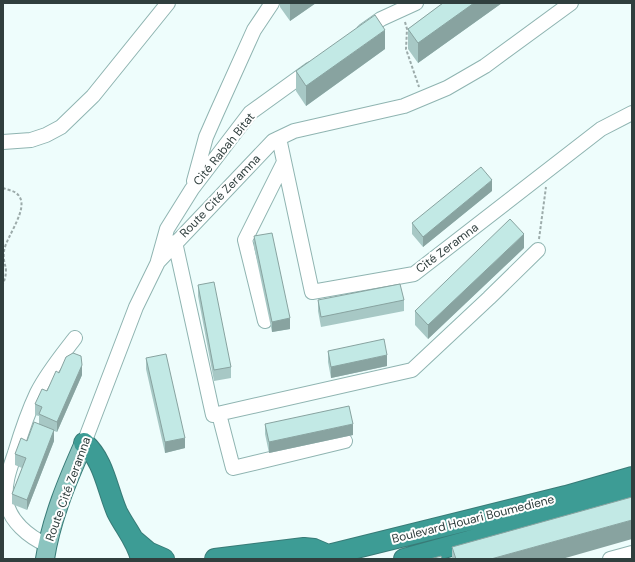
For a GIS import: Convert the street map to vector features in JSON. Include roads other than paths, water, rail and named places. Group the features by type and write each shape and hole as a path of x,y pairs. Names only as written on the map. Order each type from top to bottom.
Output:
{"highway":[{"path":"84,443 96,457 105,476 117,511 138,550 148,552 164,559"},
{"name":"Boulevard Houari Boumediene","path":"320,557 612,484 632,477"},
{"name":"Boulevard Houari Boumediene","path":"404,559 632,496"},
{"path":"444,559 587,520 595,514 599,505"},
{"path":"215,559 304,548 314,549 320,557"}],"main road":[{"name":"Route Cité Zeramna","path":"46,552 63,495 84,443"}],"street":[{"path":"3,142 31,140 46,135 61,126 93,96 168,3"},
{"name":"Cité Rabah Bitat","path":"192,189 206,137 254,30 272,3"},
{"path":"350,41 382,19 416,3"},
{"name":"Route Cité Zeramna","path":"84,443 133,314 158,262 273,141 294,131 404,106 447,88 485,66 572,4"},
{"name":"Cité Rabah Bitat","path":"158,262 167,230 192,189 250,114 325,59"},
{"name":"Cité Zeramna","path":"278,138 312,292 414,274 601,129 632,113"},
{"path":"265,320 245,240 284,162"},
{"path":"176,242 213,415 412,370 538,250"},
{"path":"46,552 19,525 6,501 5,485 21,434 37,392 54,365 76,338"},
{"path":"219,414 233,468 345,440"},
{"path":"612,484 632,467"},
{"path":"610,559 632,553"}]}
